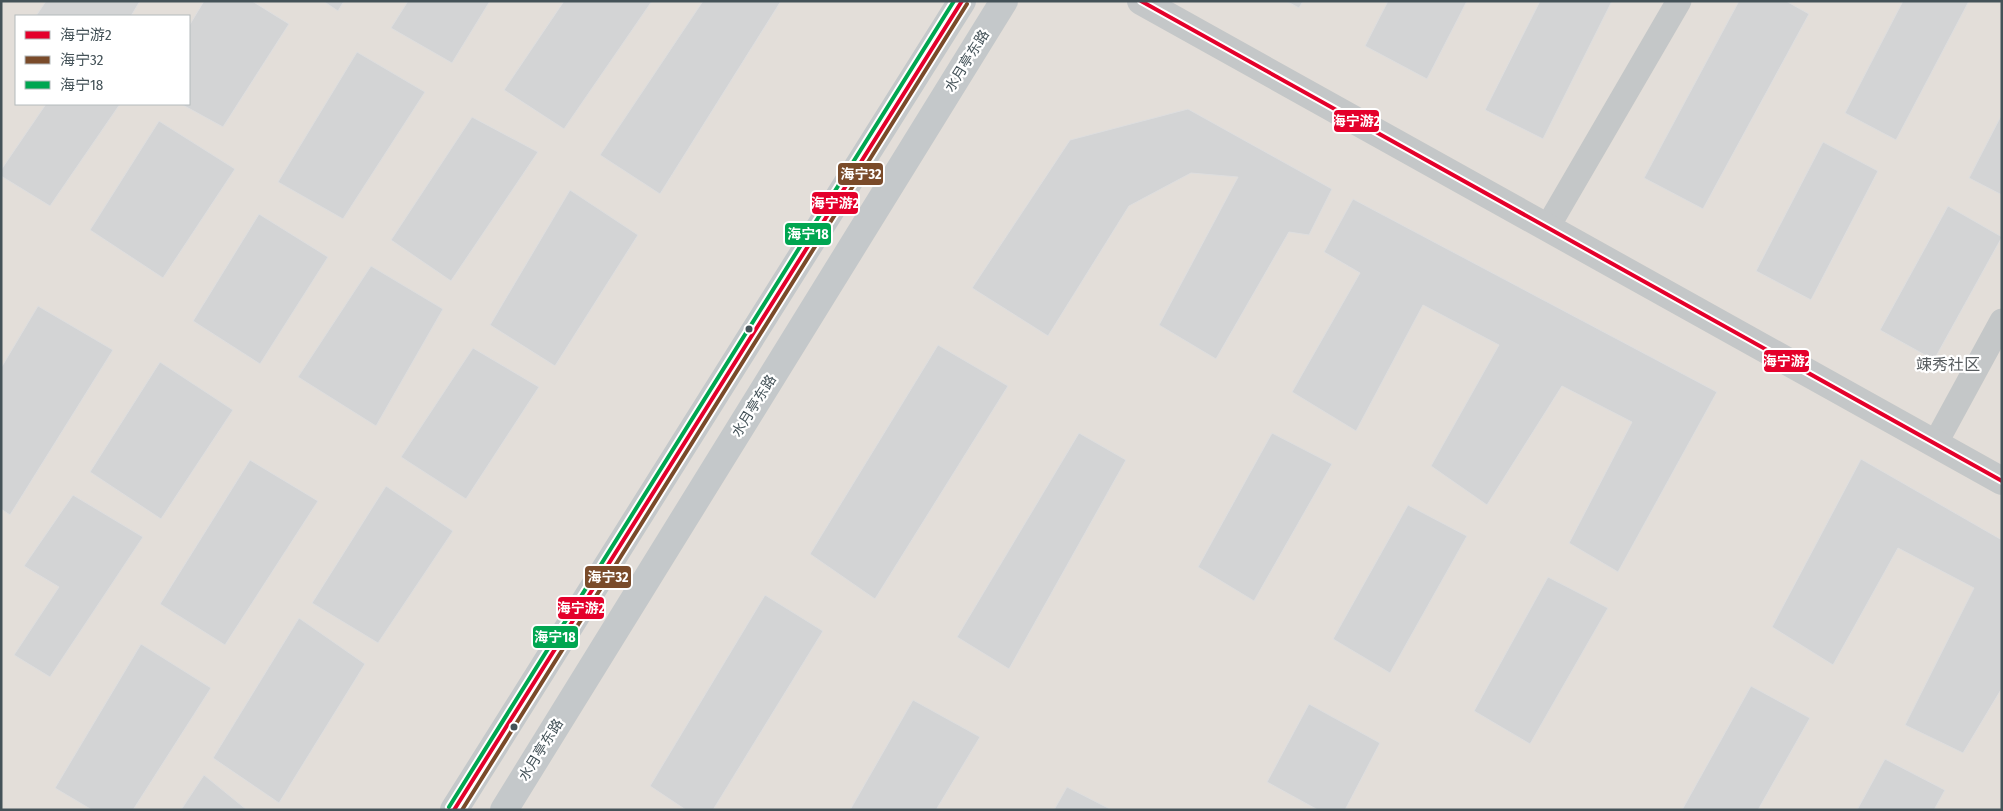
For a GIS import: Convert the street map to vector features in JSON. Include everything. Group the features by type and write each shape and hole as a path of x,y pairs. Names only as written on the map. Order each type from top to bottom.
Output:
{"main road":[{"path":"454,810 962,1"},
{"name":"水月亭东路","path":"504,810 1004,1"}],"street":[{"path":"1141,1 2002,481"},
{"path":"1547,228 1679,1"},
{"path":"1935,444 2002,321"}],"shaded area":[{"path":"1,1 2002,1 2002,810 1,810"}],"building":[{"path":"46,1 140,1 132,15 37,15"},
{"path":"204,1 252,1 289,24 223,127 183,105 190,105 190,24"},
{"path":"323,1 344,1 338,11"},
{"path":"408,1 490,1 452,63 391,28"},
{"path":"564,1 652,1 564,129 504,90"},
{"path":"703,1 781,1 660,194 600,155"},
{"path":"1286,1 1303,1 1299,8"},
{"path":"1388,1 1467,1 1427,79 1365,46"},
{"path":"1540,1 1612,1 1543,139 1485,110"},
{"path":"1739,1 1786,1 1809,14 1703,209 1644,178"},
{"path":"1903,1 1969,1 1896,140 1845,113"},
{"path":"357,52 425,92 343,219 278,182"},
{"path":"45,105 119,105 50,206 1,176 1,170"},
{"path":"1188,109 1332,189 1309,235 1289,232 1216,359 1159,325 1238,177 1191,173 1129,206 1048,336 972,288 1070,140"},
{"path":"2002,114 2002,195 1969,178"},
{"path":"472,117 538,152 451,281 391,240"},
{"path":"159,121 235,169 163,278 90,230"},
{"path":"1823,142 1878,171 1811,300 1756,271"},
{"path":"570,190 638,235 555,366 490,325"},
{"path":"1353,199 1717,392 1618,572 1569,543 1632,422 1562,386 1487,505 1431,466 1499,345 1423,305 1356,431 1292,392 1360,273 1324,252"},
{"path":"1948,206 2002,237 1934,360 1880,330"},
{"path":"259,214 328,257 260,364 193,321"},
{"path":"371,266 443,309 376,426 298,377"},
{"path":"38,306 113,350 10,515 1,509 1,368"},
{"path":"938,345 1008,386 875,599 810,554"},
{"path":"473,348 539,387 466,499 401,457"},
{"path":"160,362 233,410 161,519 90,472"},
{"path":"1079,433 1126,460 1009,669 957,637"},
{"path":"1272,433 1332,464 1254,601 1198,567"},
{"path":"1861,459 2002,540 2002,688 1963,753 1905,725 1974,588 1898,548 1833,665 1772,627"},
{"path":"250,460 318,501 225,645 160,604"},
{"path":"386,486 453,531 378,643 312,603"},
{"path":"73,495 143,537 50,677 14,655 59,587 24,566"},
{"path":"1408,505 1467,536 1390,673 1333,639"},
{"path":"1548,577 1608,608 1530,744 1474,711"},
{"path":"765,595 823,631 713,810 686,810 650,786"},
{"path":"299,618 365,664 279,803 213,758"},
{"path":"141,644 211,688 133,810 92,810 55,788"},
{"path":"1751,686 1810,718 1758,810 1682,810"},
{"path":"913,700 980,737 936,810 850,810"},
{"path":"1309,704 1380,743 1345,810 1318,810 1267,782"},
{"path":"1885,759 1945,790 1934,810 1857,810"},
{"path":"204,775 247,810 181,810"},
{"path":"1067,787 1112,810 1054,810"}],"transit line":[{"name":"海宁18","path":"449,807 954,1"},
{"name":"海宁游2","path":"454,810 962,1"},
{"name":"海宁游2","path":"1141,1 2002,481"},
{"name":"海宁32","path":"462,810 967,4"}],"district":[{"name":"竦秀社区","path":"1948,364"}]}
